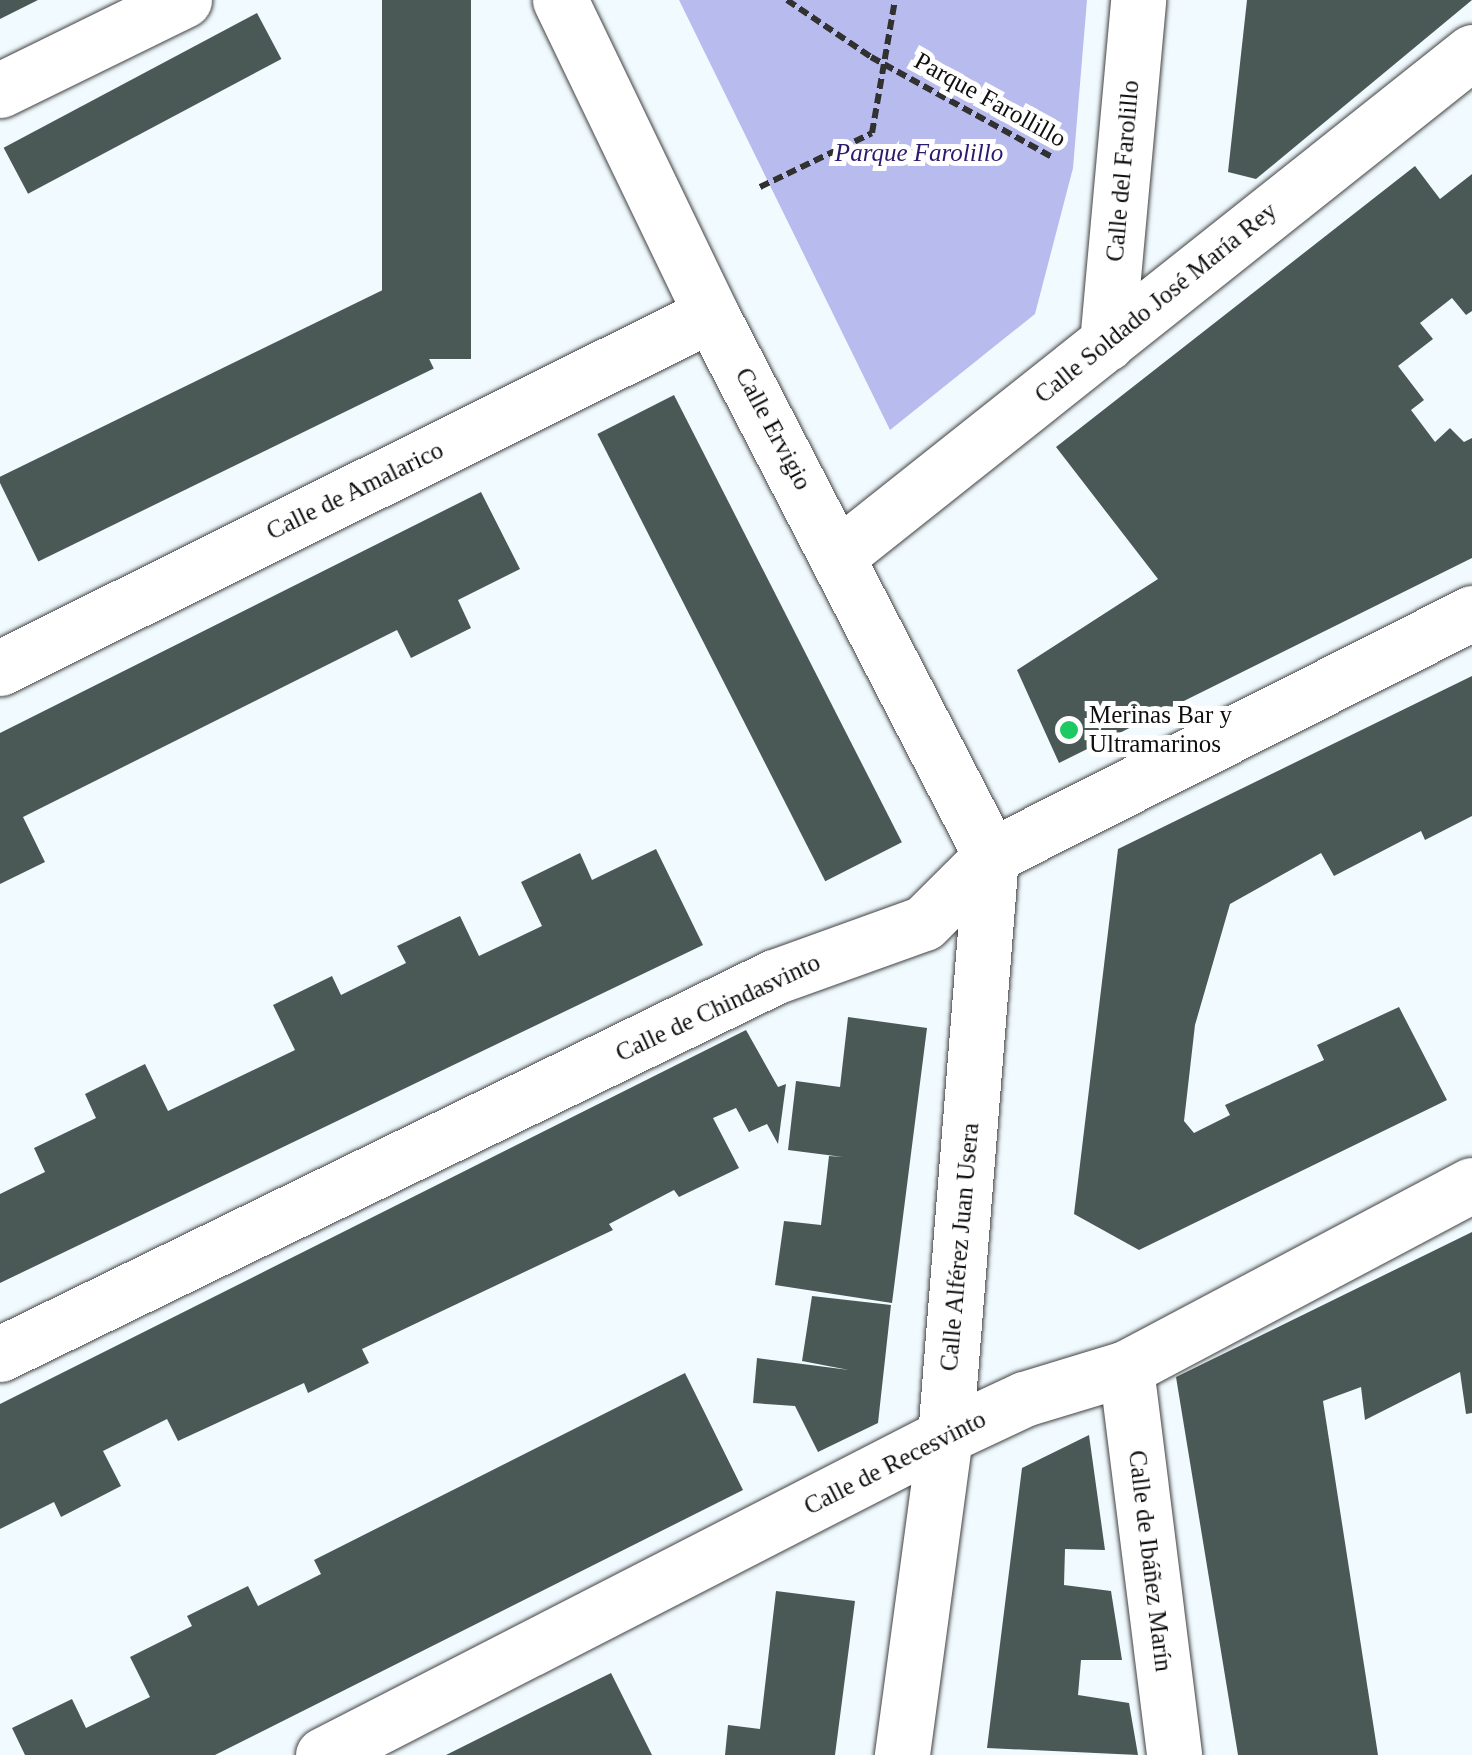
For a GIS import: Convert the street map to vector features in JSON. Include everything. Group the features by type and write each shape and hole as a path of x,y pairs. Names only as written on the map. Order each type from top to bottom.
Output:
{"street":[{"path":"0,90 184,0"},
{"name":"Calle Ervigio","path":"560,0 711,314 840,554 991,856"},
{"name":"Calle del Farolillo","path":"1107,343 1138,0"},
{"name":"Calle Soldado José María Rey","path":"840,554 1472,52"},
{"name":"Calle de Amalarico","path":"0,668 711,314"},
{"name":"Calle de Chindasvinto","path":"0,1354 774,977 924,922 991,856 1472,613"},
{"name":"Calle Alférez Juan Usera","path":"902,1755 945,1436 991,856"},
{"name":"Calle de Recesvinto","path":"323,1755 945,1436 1024,1399 1126,1368 1472,1185"},
{"name":"Calle de Ibáñez Marín","path":"1126,1368 1174,1755"}],"path":[{"name":"Parque Farollillo","path":"786,0 888,67 1073,168"},
{"name":"Parque Farollillo","path":"760,187 872,133 888,67 895,0"}],"green space":[{"name":"Parque Farolillo","path":"679,0 1087,0 1073,168 1035,314 890,430"}],"building":[{"path":"0,0 38,0 0,19"},
{"path":"382,0 471,0 471,359 382,359"},
{"path":"1247,0 1472,0 1256,179 1228,172"},
{"path":"257,13 281,59 28,194 4,148"},
{"path":"1415,166 1440,199 1472,174 1472,311 1466,315 1452,298 1420,323 1433,339 1398,366 1424,400 1411,410 1435,442 1450,428 1464,442 1472,438 1472,558 1059,763 1017,670 1158,579 1056,447"},
{"path":"393,285 434,369 38,561 0,477"},
{"path":"674,395 902,842 825,881 597,434"},
{"path":"481,492 520,569 458,600 471,628 411,658 397,630 23,817 45,862 0,884 0,733"},
{"path":"1472,676 1472,816 1425,840 1421,831 1334,876 1321,853 1230,904 1195,1025 1184,1121 1194,1133 1230,1115 1225,1105 1324,1060 1317,1045 1399,1007 1447,1100 1139,1250 1074,1214 1118,849"},
{"path":"656,849 703,945 0,1283 0,1194 45,1172 34,1148 96,1118 85,1094 145,1064 168,1111 295,1050 273,1005 332,976 341,995 406,963 397,946 460,916 479,956 542,926 521,882 580,853 592,880"},
{"path":"848,1017 927,1028 892,1303 775,1285 784,1221 821,1225 829,1156 843,1157 788,1150 796,1081 840,1087"},
{"path":"746,1030 778,1087 786,1084 778,1144 767,1124 749,1132 736,1108 713,1118 739,1168 679,1197 674,1190 609,1224 613,1230 362,1349 369,1363 308,1393 304,1383 178,1441 167,1419 103,1451 121,1486 61,1517 54,1502 0,1529 0,1404"},
{"path":"1472,1232 1472,1413 1466,1414 1460,1372 1365,1420 1361,1387 1323,1401 1378,1755 1238,1755 1176,1377"},
{"path":"812,1296 891,1305 878,1423 818,1452 795,1406 753,1403 757,1358 849,1370 802,1361"},
{"path":"685,1373 743,1490 215,1755 25,1755 12,1728 72,1699 86,1728 150,1697 130,1657 192,1626 187,1616 248,1586 258,1606 321,1574 314,1560"},
{"path":"1089,1435 1105,1550 1065,1549 1064,1585 1111,1591 1122,1660 1081,1660 1078,1695 1129,1703 1138,1755 987,1748 1022,1468"},
{"path":"776,1591 855,1601 835,1755 725,1755 728,1725 760,1729"},
{"path":"611,1673 652,1755 446,1755 538,1709"}],"place":[{"name":"Merinas Bar y Ultramarinos","path":"1069,730"}]}
